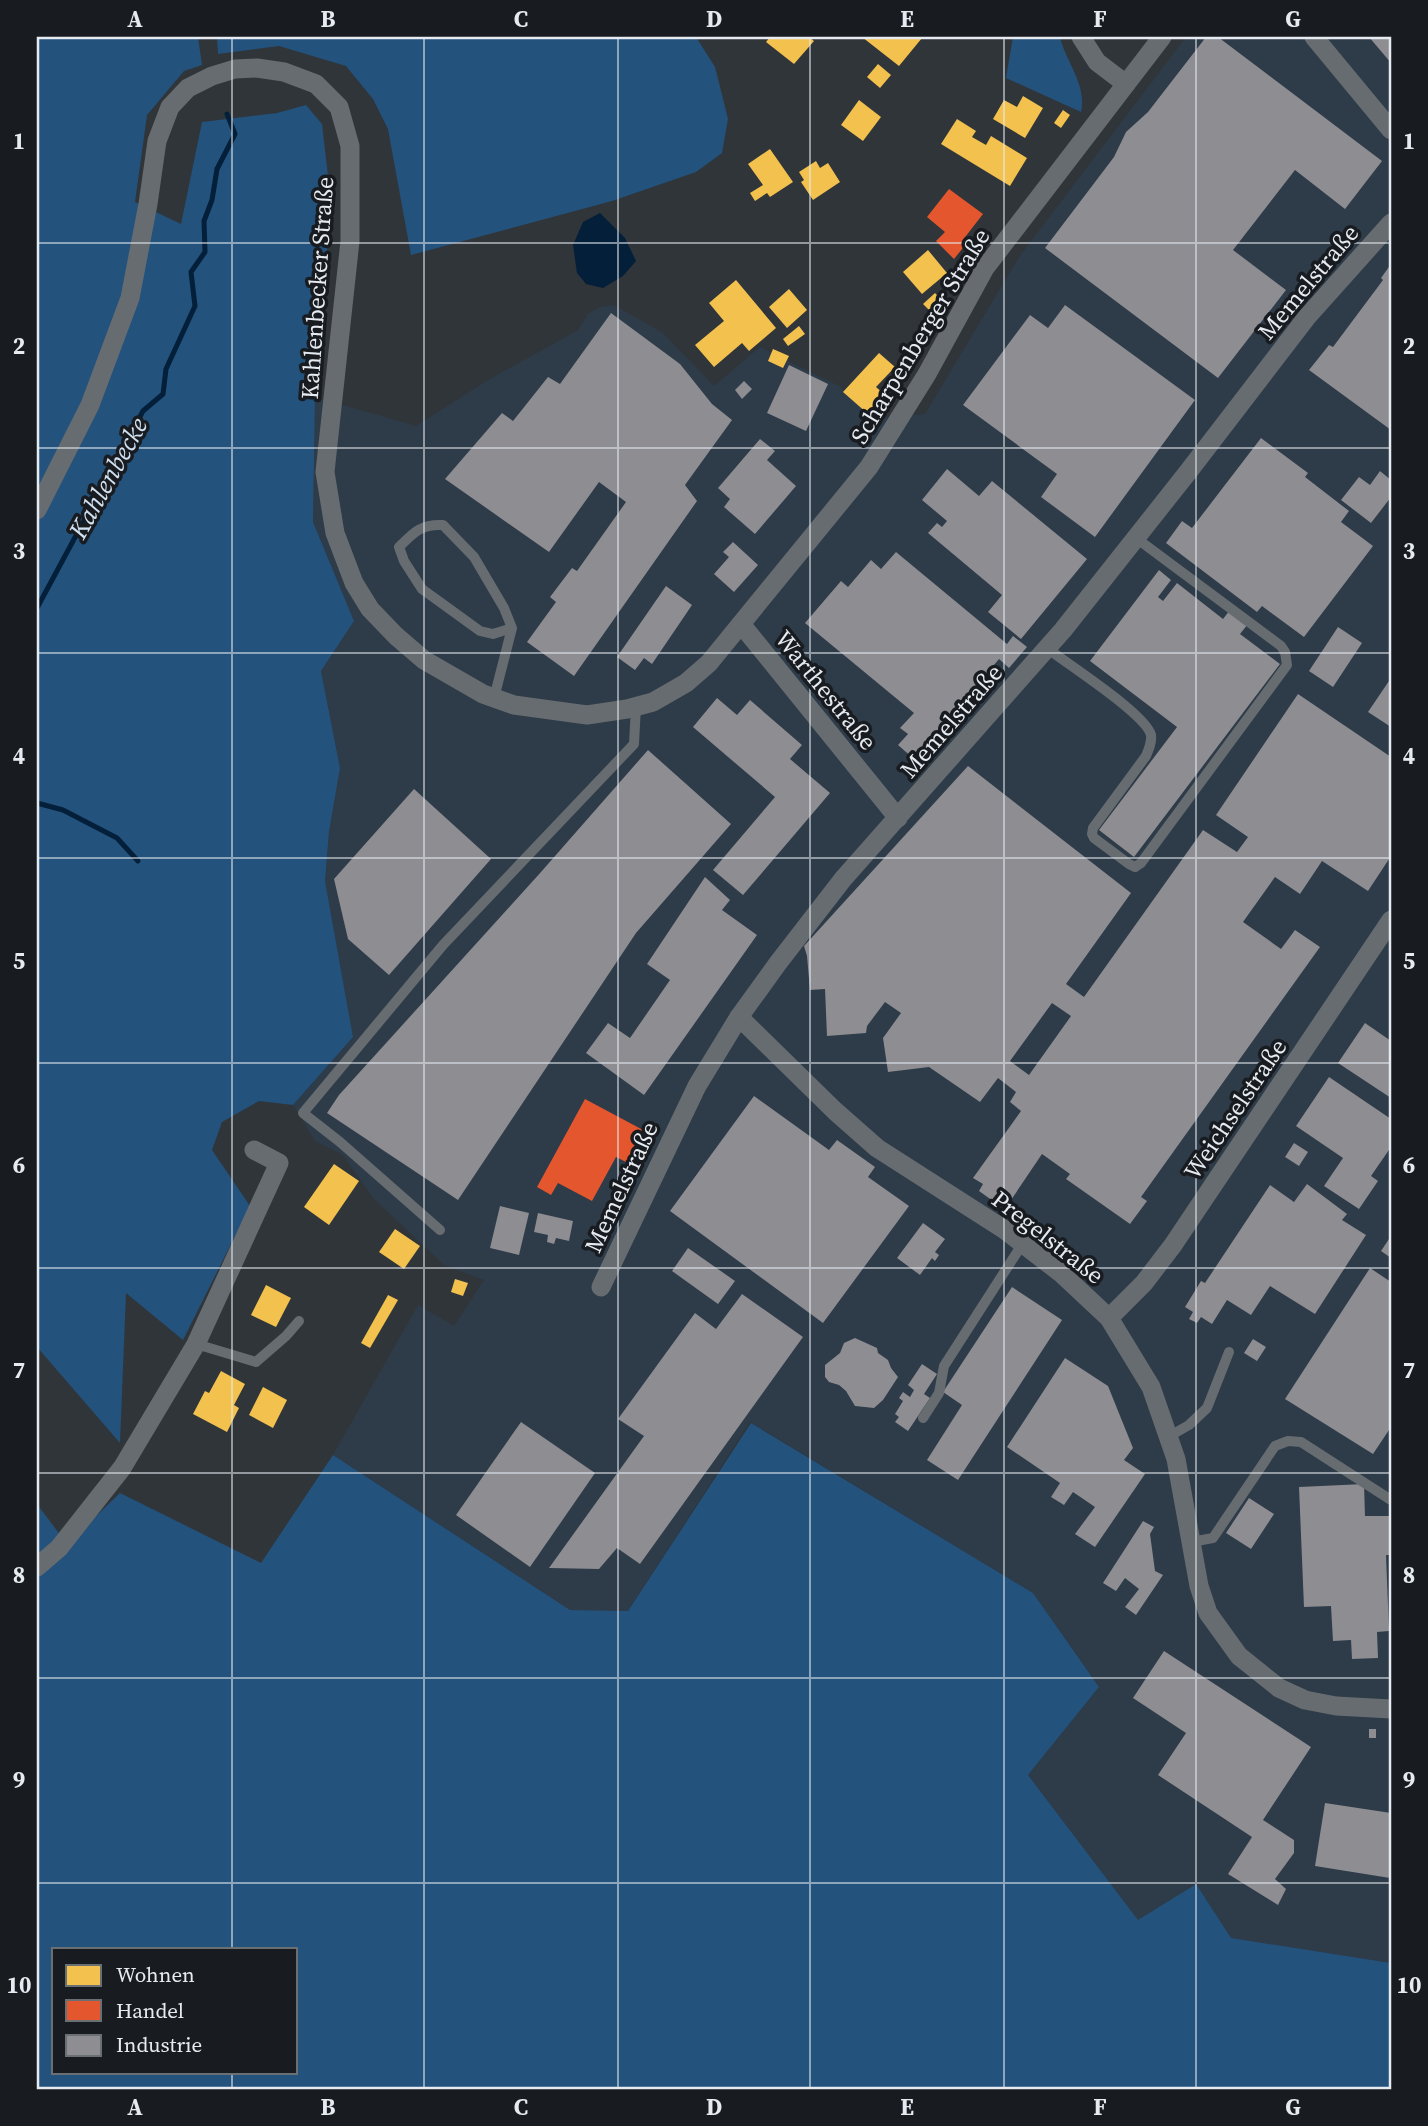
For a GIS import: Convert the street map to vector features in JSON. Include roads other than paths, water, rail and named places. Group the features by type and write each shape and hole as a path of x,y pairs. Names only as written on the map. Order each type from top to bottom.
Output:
{"street":[{"path":"1081,37 1097,62 1126,84"},
{"name":"Scharpenberger Straße","path":"741,624 869,467 927,374 985,268 1162,37"},
{"path":"1314,37 1391,130"},
{"name":"Kahlenbecker Straße","path":"37,510 90,405 130,298 158,141 170,107 188,88 212,76 235,69 257,68 284,72 316,85 338,107 350,146 350,242 325,472 335,533 354,583 370,609 424,660 483,694 514,705 587,715 653,702 686,683 709,663 741,624"},
{"name":"Memelstraße","path":"601,1287 697,1086 739,1017 778,963 843,879 1047,648 1307,317 1391,222"},
{"name":"Warthestraße","path":"741,624 898,818"},
{"name":"Weichselstraße","path":"1108,1318 1144,1283 1173,1245 1391,920"},
{"name":"Pregelstraße","path":"739,1017 877,1148 1023,1243 1062,1274 1108,1318 1151,1387 1182,1488 1199,1586 1208,1613 1239,1656 1279,1688 1305,1700 1336,1706 1391,1709"},
{"path":"37,1567 59,1548 122,1468 196,1344 279,1163 254,1150"}],"lane":[{"path":"494,698 512,628 504,608 474,557 443,525 427,524 411,534 399,547 404,561 422,589 480,631 492,634 512,628"},
{"path":"1047,648 1124,705 1148,728 1151,742 1146,756 1093,828 1092,834 1135,867 1141,863 1287,665 1282,646 1136,538"},
{"path":"440,1230 303,1113 443,945 634,744 636,706"},
{"path":"922,1418 939,1393 944,1366 1023,1243"},
{"path":"196,1344 256,1362 299,1321"},
{"path":"1168,1437 1189,1425 1207,1408 1229,1352"},
{"path":"1191,1542 1213,1538 1275,1446 1288,1441 1301,1442 1391,1500"}],"waterway":[{"name":"Kahlenbecke","path":"37,608 143,411 163,394 166,369 195,306 191,272 205,252 204,221 212,200 217,169 235,134 227,114"},
{"path":"37,803 63,810 117,838 138,861"}]}
